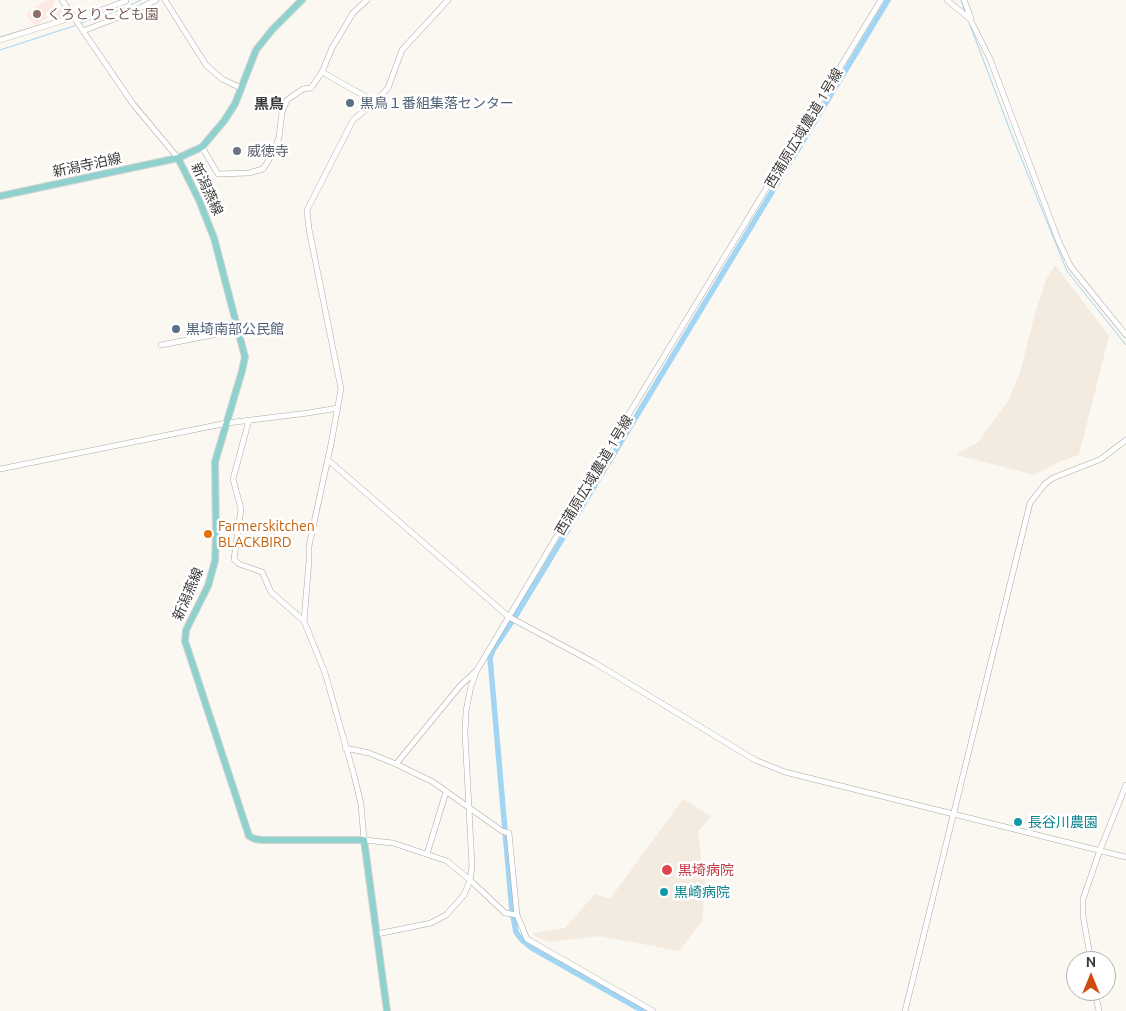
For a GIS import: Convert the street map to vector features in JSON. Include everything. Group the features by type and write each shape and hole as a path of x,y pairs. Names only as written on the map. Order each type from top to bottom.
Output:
{"main road":[{"path":"202,146 224,121 235,104 256,50 272,30 302,0"},
{"name":"新潟寺泊線","path":"0,196 178,158 202,146"},
{"name":"新潟燕線","path":"178,158 211,229 245,357 215,462 215,562 208,586 186,630 185,641 250,836 255,839 364,840"},
{"path":"364,840 387,1011"}],"street":[{"path":"62,0 133,104 178,158"},
{"path":"0,40 96,12 126,0"},
{"path":"82,30 132,12 156,0"},
{"path":"165,0 206,65 222,80 241,88"},
{"path":"202,146 218,174 248,173 263,169 275,150 279,137 282,112 287,100 303,89 311,88 322,72 332,48 353,13 366,0"},
{"path":"304,621 309,546 341,389 309,229 307,210 353,120 375,102 388,88 402,50 448,0"},
{"name":"西蒲原広域農道 1号線","path":"377,934 432,923 446,914 464,895 470,880 472,866 465,733 466,711 471,686 478,670 582,491 881,0"},
{"path":"947,0 970,19 990,59 1059,242 1071,267 1126,335"},
{"path":"964,0 975,28"},
{"path":"322,72 375,102"},
{"path":"161,345 238,330"},
{"path":"0,469 227,423 308,414 338,408"},
{"path":"249,420 233,479 241,509 234,559 239,564 262,572 271,592 304,621 325,672 346,748 361,804 364,840 393,842 447,862 470,880 505,913 517,916"},
{"path":"905,1011 1030,503 1045,484 1053,478 1102,458 1126,440"},
{"path":"328,460 509,617 595,663 755,760 785,772 1126,857"},
{"path":"396,764 460,686 478,670"},
{"path":"346,748 369,753 432,782 509,834 517,916 527,939 653,1011"},
{"path":"1088,951 1083,916 1083,899 1126,785"},
{"path":"427,854 446,792"}],"shaded area":[{"name":"くろとりこども園","path":"46,0 54,0 55,6 53,8 63,9 65,16 63,19 58,20 54,17 54,12 50,10 45,14 48,17 35,26 26,15"},
{"path":"1055,265 1109,336 1079,455 1056,463 1035,475 957,455 978,442 1008,401 1020,372 1046,280"},
{"name":"黒埼病院","path":"683,799 711,816 698,832 705,876 702,921 679,951 600,936 549,942 531,934 565,928 595,894 610,899"}],"waterway":[{"path":"81,23 120,10 141,0"},
{"path":"643,1011 532,948 516,932 512,911 490,658 493,650 515,617 888,0"},
{"path":"961,0 965,12"},
{"path":"0,50 77,25"},
{"path":"970,25 1067,271 1126,345"}],"place":[{"name":"くろとりこども園","path":"37,14"},
{"name":"黒鳥１番組集落センター","path":"350,103"},
{"name":"威徳寺","path":"237,151"},
{"name":"黒埼南部公民館","path":"176,329"},
{"name":"Farmerskitchen BLACKBIRD","path":"208,534"},
{"name":"長谷川農園","path":"1018,822"},
{"name":"黒埼病院","path":"667,870"},
{"name":"黒崎病院","path":"664,892"}],"district":[{"name":"黒鳥","path":"269,104"}]}
